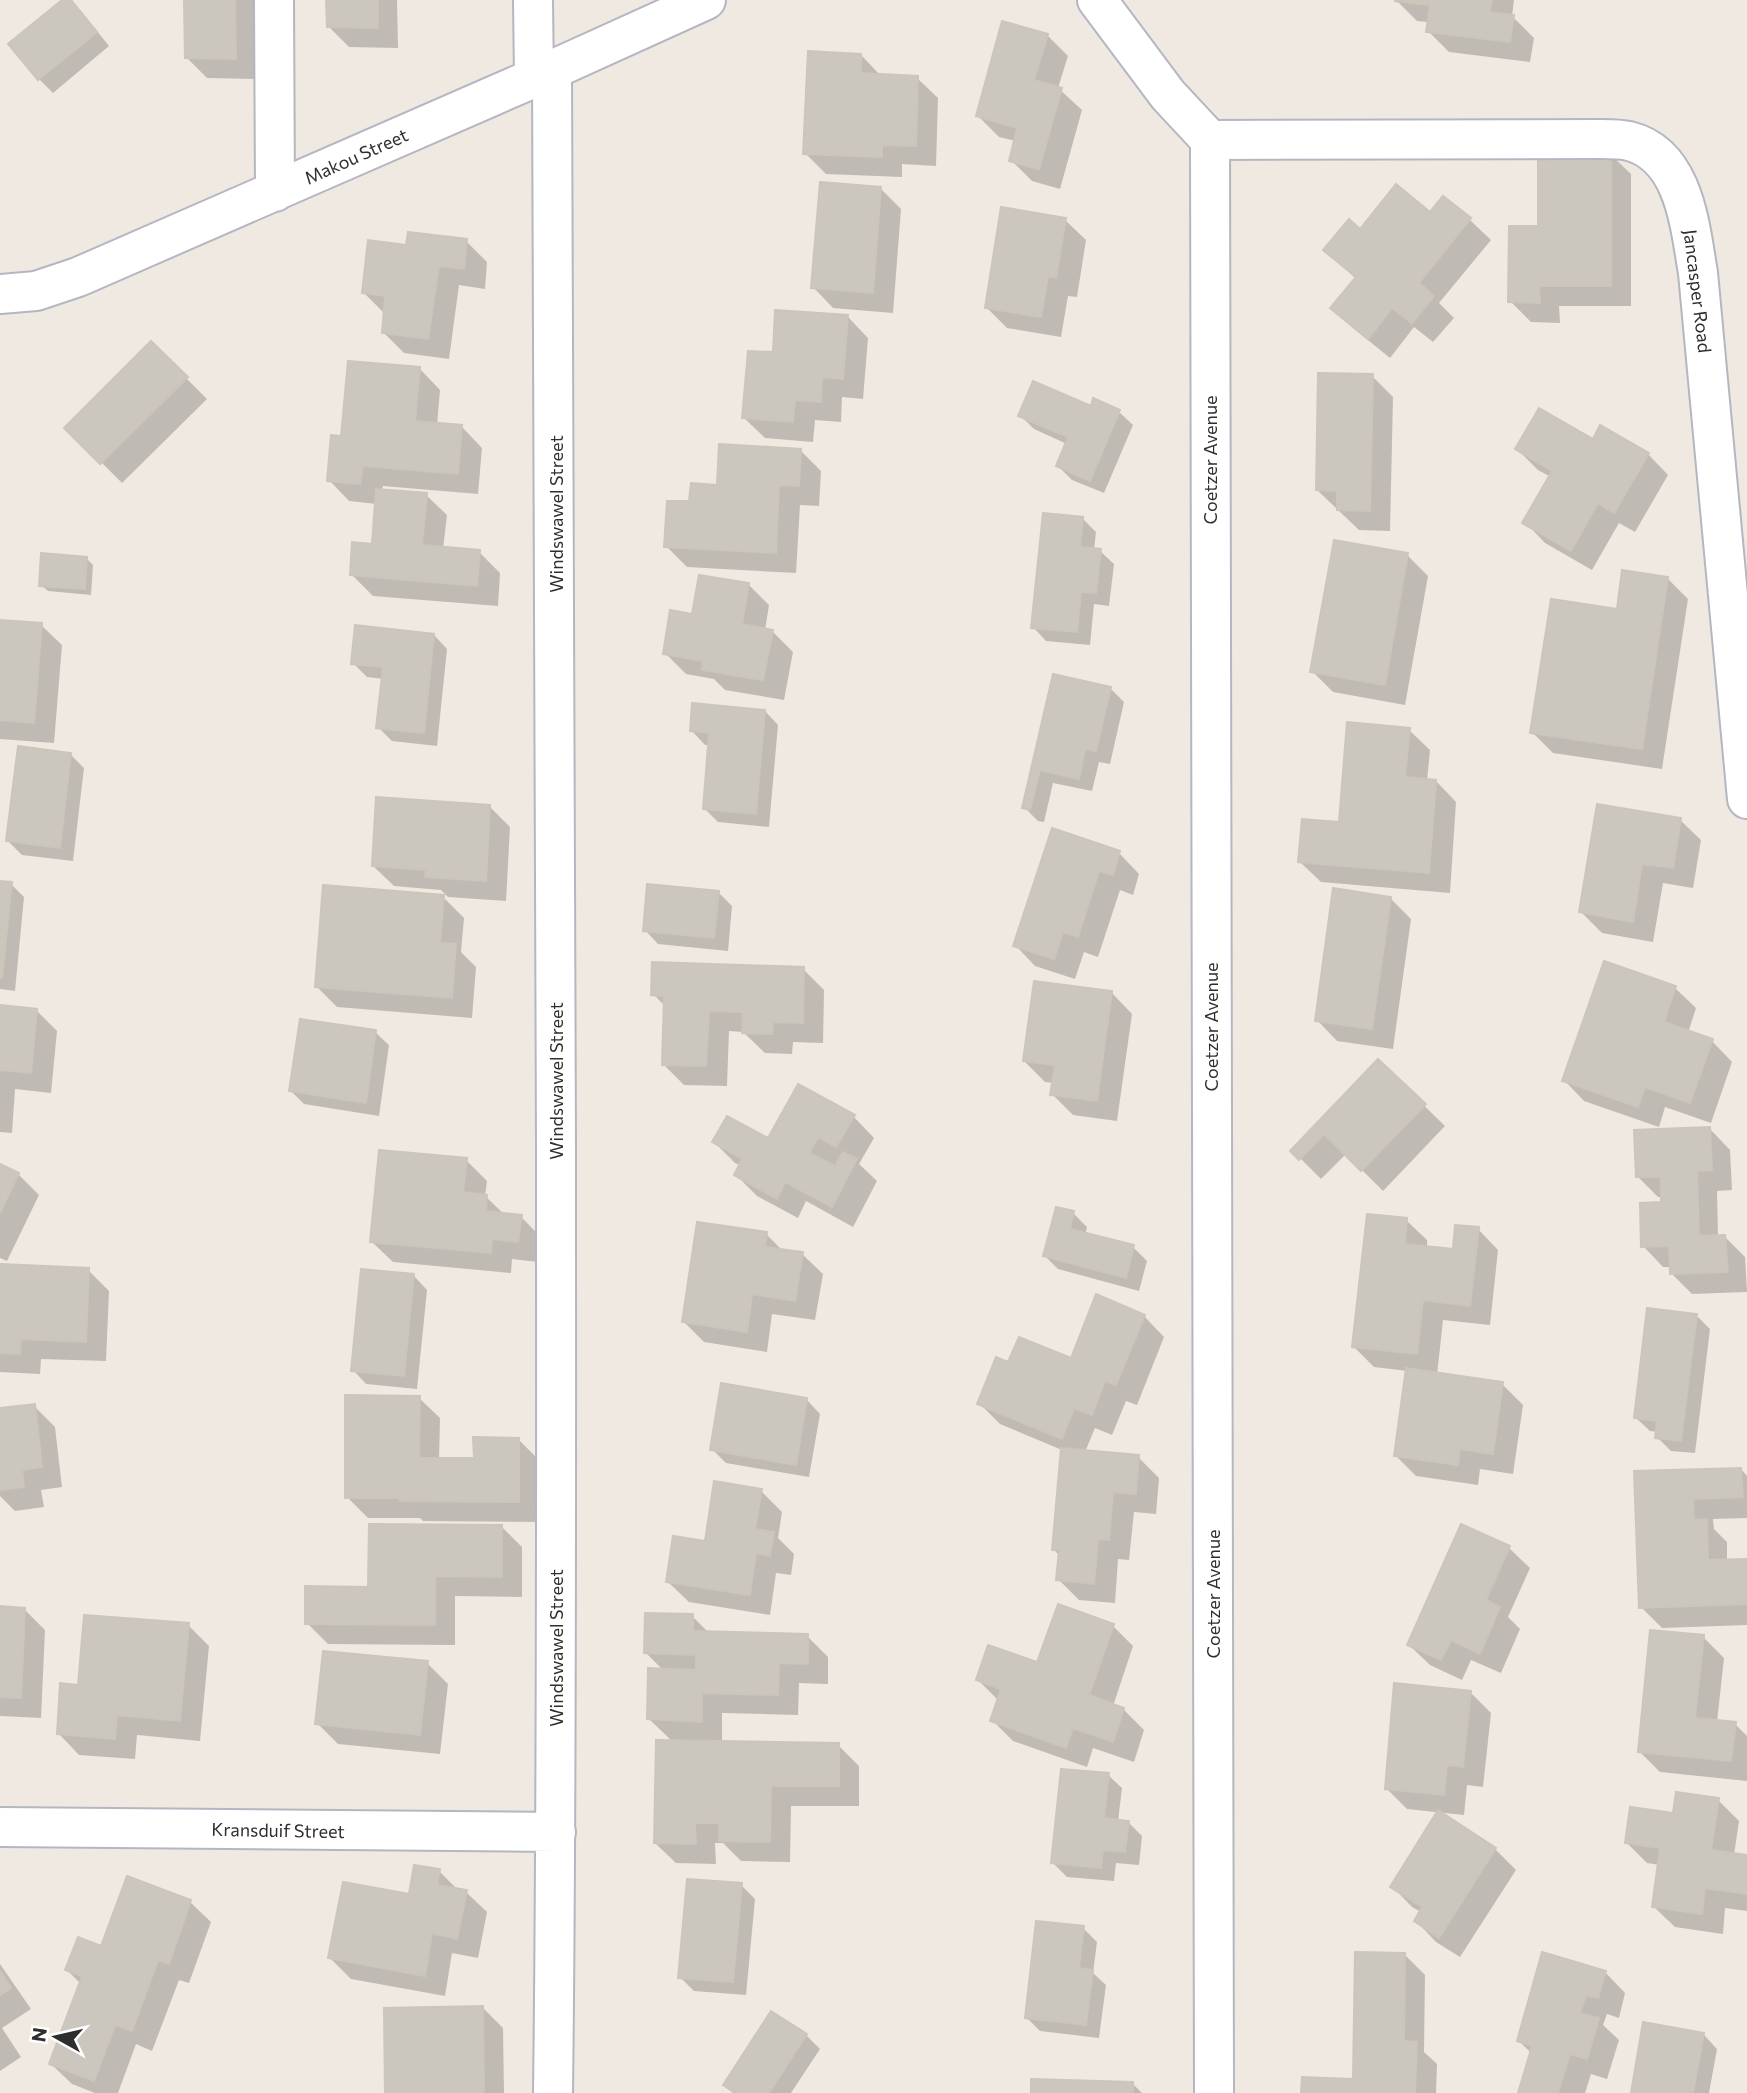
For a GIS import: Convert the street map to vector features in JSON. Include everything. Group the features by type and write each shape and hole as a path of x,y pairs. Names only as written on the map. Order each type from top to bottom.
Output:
{"street":[{"path":"274,0 275,192"},
{"name":"Windswawel Street","path":"533,0 543,74 556,433 554,2093"},
{"name":"Makou Street","path":"0,294 36,291 78,277 706,0"},
{"path":"1097,0 1168,95 1210,140"},
{"name":"Jancasper Road","path":"1210,140 1601,139 1629,141 1649,150 1663,163 1678,186 1688,216 1698,273 1747,799"},
{"name":"Coetzer Avenue","path":"1210,140 1214,2093"},
{"name":"Kransduif Street","path":"0,1827 556,1832"}],"building":[{"path":"62,0 71,0 97,32 38,80 8,44"},
{"path":"184,0 235,0 236,59 185,58"},
{"path":"326,0 378,0 378,28 327,27"},
{"path":"1492,0 1490,12 1514,15 1510,42 1426,32 1430,5 1394,1"},
{"path":"1002,21 1048,34 1034,80 1062,88 1039,169 1009,161 1017,128 976,116"},
{"path":"808,51 861,54 861,73 918,76 916,146 882,145 882,157 803,154"},
{"path":"1538,152 1611,152 1611,286 1539,286 1540,303 1508,302 1509,226 1538,226"},
{"path":"820,182 881,187 873,293 811,288"},
{"path":"1396,184 1430,212 1443,196 1471,218 1419,283 1434,296 1412,323 1392,308 1368,339 1330,308 1356,277 1323,250 1349,219 1360,229"},
{"path":"1001,207 1066,218 1056,278 1048,276 1041,317 985,308"},
{"path":"408,232 467,239 464,269 439,266 428,339 382,333 385,296 362,293 368,240 406,245"},
{"path":"775,310 848,315 843,379 822,377 821,402 795,400 793,422 742,418 748,351 773,352"},
{"path":"151,341 188,377 100,464 64,428"},
{"path":"348,361 420,367 415,421 462,425 458,474 363,466 360,484 327,481 331,435 341,436"},
{"path":"1318,373 1373,374 1370,511 1337,510 1337,491 1316,490"},
{"path":"1033,381 1091,406 1093,398 1120,410 1090,481 1056,466 1068,437 1018,416"},
{"path":"1539,408 1593,439 1600,425 1649,453 1614,513 1598,503 1571,551 1522,523 1552,471 1515,449"},
{"path":"719,444 801,449 799,486 779,485 776,553 664,547 667,501 689,501 691,483 717,485"},
{"path":"376,489 427,493 422,545 480,550 477,586 350,575 352,542 372,544"},
{"path":"1043,513 1083,517 1080,547 1101,549 1096,593 1081,592 1077,632 1031,628"},
{"path":"1334,540 1408,553 1385,685 1310,672"},
{"path":"41,553 87,557 85,589 39,586"},
{"path":"1622,570 1668,577 1642,749 1530,733 1551,599 1617,609"},
{"path":"699,575 749,583 742,624 773,630 763,680 702,670 703,661 663,654 670,610 692,614"},
{"path":"0,620 42,623 34,723 0,720"},
{"path":"355,625 434,634 424,733 376,728 383,667 351,664"},
{"path":"1053,674 1111,687 1096,751 1085,749 1079,779 1040,770 1030,810 1022,808"},
{"path":"692,703 765,710 756,814 703,809 709,733 690,731"},
{"path":"1347,722 1410,728 1405,777 1436,780 1429,873 1298,862 1302,819 1339,822"},
{"path":"18,746 71,753 60,848 6,841"},
{"path":"376,797 490,805 486,881 425,877 426,870 372,866"},
{"path":"1597,804 1681,818 1673,868 1642,864 1633,922 1579,912"},
{"path":"1052,828 1120,851 1113,875 1099,871 1078,937 1063,932 1054,959 1013,946"},
{"path":"0,881 12,882 2,978 0,978"},
{"path":"647,884 719,891 714,938 643,931"},
{"path":"323,885 444,895 440,943 456,944 452,998 315,987"},
{"path":"1333,888 1391,897 1372,1029 1315,1021"},
{"path":"1604,961 1676,986 1664,1022 1713,1039 1690,1103 1645,1087 1638,1107 1562,1081"},
{"path":"652,962 804,967 803,1023 773,1022 772,1034 742,1033 743,1012 709,1011 706,1066 662,1065 664,996 651,995"},
{"path":"1034,981 1112,991 1097,1101 1050,1095 1055,1065 1023,1061"},
{"path":"0,1005 37,1009 31,1073 0,1070"},
{"path":"300,1019 376,1030 366,1103 289,1091"},
{"path":"1378,1059 1426,1104 1361,1171 1324,1134 1299,1160 1290,1151"},
{"path":"798,1084 855,1115 836,1147 818,1137 809,1153 835,1166 843,1152 857,1159 832,1207 785,1182 777,1199 734,1175 742,1159 712,1142 727,1116 768,1138"},
{"path":"1710,1127 1712,1170 1697,1171 1699,1236 1725,1235 1728,1272 1670,1274 1669,1246 1641,1247 1640,1203 1661,1202 1661,1177 1636,1177 1634,1130"},
{"path":"379,1150 467,1158 463,1192 487,1195 486,1211 522,1215 518,1242 492,1239 491,1253 370,1242"},
{"path":"0,1164 19,1173 0,1213"},
{"path":"1056,1207 1074,1211 1070,1229 1134,1245 1126,1278 1043,1256"},
{"path":"1367,1214 1407,1218 1405,1244 1453,1249 1455,1225 1479,1227 1470,1306 1423,1300 1417,1354 1352,1347"},
{"path":"697,1222 767,1232 765,1247 803,1252 795,1301 752,1294 747,1332 682,1322"},
{"path":"0,1264 89,1268 86,1342 21,1339 20,1354 0,1353"},
{"path":"361,1269 414,1274 404,1376 351,1371"},
{"path":"1096,1294 1145,1315 1116,1385 1105,1381 1092,1415 1074,1408 1062,1439 977,1404 996,1357 1008,1362 1019,1337 1071,1358"},
{"path":"1647,1308 1697,1314 1681,1441 1655,1438 1657,1421 1634,1418"},
{"path":"1406,1368 1503,1382 1493,1454 1460,1449 1458,1465 1394,1456"},
{"path":"721,1383 807,1398 796,1465 710,1450"},
{"path":"345,1395 420,1396 419,1458 474,1458 473,1437 519,1438 519,1502 345,1498"},
{"path":"35,1404 42,1467 22,1470 24,1487 0,1490 0,1408"},
{"path":"1061,1448 1139,1455 1136,1494 1113,1492 1109,1540 1098,1539 1094,1584 1056,1580 1059,1550 1052,1550"},
{"path":"1741,1468 1743,1497 1693,1499 1694,1520 1707,1519 1708,1560 1747,1559 1747,1604 1639,1608 1634,1471"},
{"path":"714,1481 762,1489 755,1529 774,1532 770,1556 756,1553 750,1595 666,1582 673,1536 705,1541"},
{"path":"369,1524 502,1525 502,1577 435,1576 435,1625 305,1624 305,1586 368,1587"},
{"path":"1461,1524 1510,1546 1486,1600 1500,1607 1480,1654 1451,1640 1441,1660 1407,1645"},
{"path":"1058,1604 1114,1624 1089,1695 1124,1708 1113,1742 1073,1728 1066,1748 990,1721 1001,1689 976,1680 988,1645 1037,1662"},
{"path":"0,1606 25,1608 21,1698 0,1697"},
{"path":"645,1613 693,1614 693,1631 808,1634 808,1664 779,1663 778,1695 702,1693 702,1722 647,1719 648,1668 696,1670 696,1655 644,1653"},
{"path":"84,1615 189,1623 180,1721 117,1715 115,1739 57,1734 60,1683 78,1685"},
{"path":"1650,1630 1704,1635 1695,1718 1736,1722 1731,1761 1638,1752"},
{"path":"323,1651 428,1661 420,1735 315,1724"},
{"path":"1394,1683 1471,1691 1463,1767 1447,1765 1444,1795 1385,1789"},
{"path":"656,1740 839,1743 839,1786 771,1786 770,1842 719,1841 719,1823 695,1823 696,1844 654,1843"},
{"path":"1061,1769 1109,1773 1104,1818 1129,1821 1125,1852 1103,1850 1101,1868 1051,1863"},
{"path":"1676,1792 1719,1798 1711,1850 1747,1855 1747,1894 1705,1888 1702,1914 1652,1907 1660,1848 1625,1843 1630,1807 1673,1813"},
{"path":"1438,1810 1496,1848 1439,1938 1414,1921 1422,1907 1390,1887"},
{"path":"414,1865 440,1869 437,1885 467,1890 457,1939 432,1933 425,1976 328,1958 343,1882 409,1894"},
{"path":"127,1876 191,1900 169,1964 158,1960 132,2031 115,2025 94,2081 49,2064 82,1976 65,1970 78,1937 101,1946"},
{"path":"687,1879 742,1883 733,1982 678,1978"},
{"path":"1036,1921 1084,1926 1079,1968 1093,1970 1086,2025 1025,2018"},
{"path":"1355,1952 1405,1953 1404,2041 1417,2042 1415,2093 1301,2093 1302,2077 1353,2079"},
{"path":"1542,1952 1606,1971 1598,1998 1586,1995 1580,2013 1599,2018 1587,2059 1570,2054 1558,2093 1518,2093 1532,2046 1517,2041"},
{"path":"0,1971 11,1988 0,1995"},
{"path":"483,2006 484,2093 385,2093 384,2008"},
{"path":"771,2011 807,2034 769,2093 735,2093 723,2085"},
{"path":"1643,2022 1704,2033 1693,2093 1631,2093"},
{"path":"1031,2079 1133,2082 1133,2093 1031,2093"}]}
